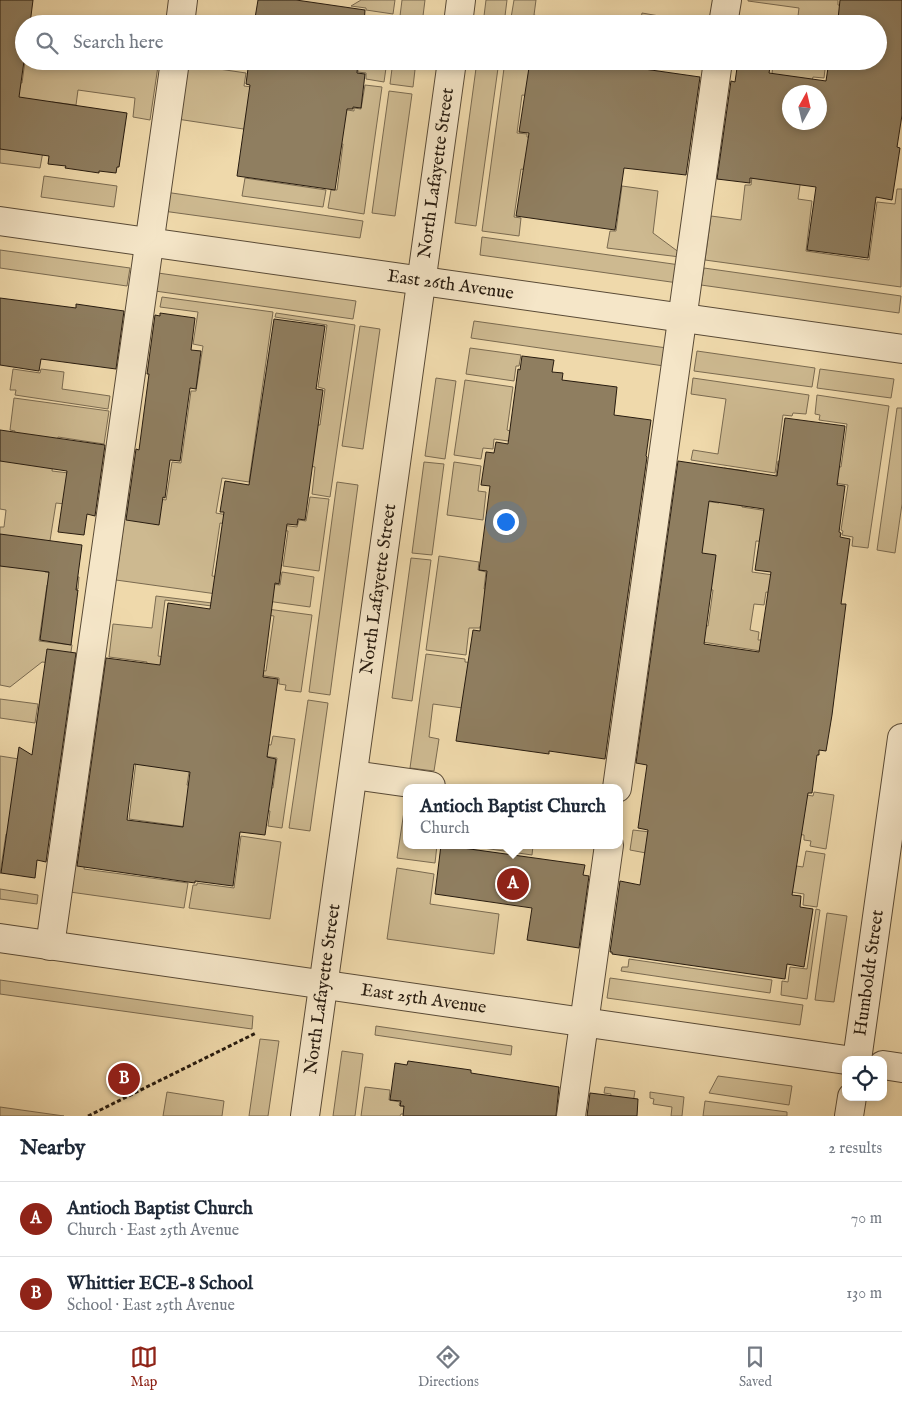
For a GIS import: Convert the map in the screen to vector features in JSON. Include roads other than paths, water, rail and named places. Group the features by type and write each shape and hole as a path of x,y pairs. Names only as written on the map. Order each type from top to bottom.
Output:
{"street":[{"path":"181,15 183,0"},
{"path":"459,15 461,0"},
{"path":"725,15 727,0"},
{"path":"50,946 174,70"},
{"name":"North Lafayette Street","path":"305,1116 451,70"},
{"path":"618,784 717,70"},
{"name":"East 26th Avenue","path":"0,221 902,349"},
{"name":"Humboldt Street","path":"858,1056 902,738"},
{"path":"353,775 417,784"},
{"path":"571,1116 608,849"},
{"name":"East 25th Avenue","path":"0,938 842,1059"},
{"path":"887,1066 902,1068"},
{"path":"849,1116 851,1101"}],"place":[{"name":"Antioch Baptist Church","path":"513,884"},
{"name":"Whittier ECE-8 School","path":"124,1079"}]}
